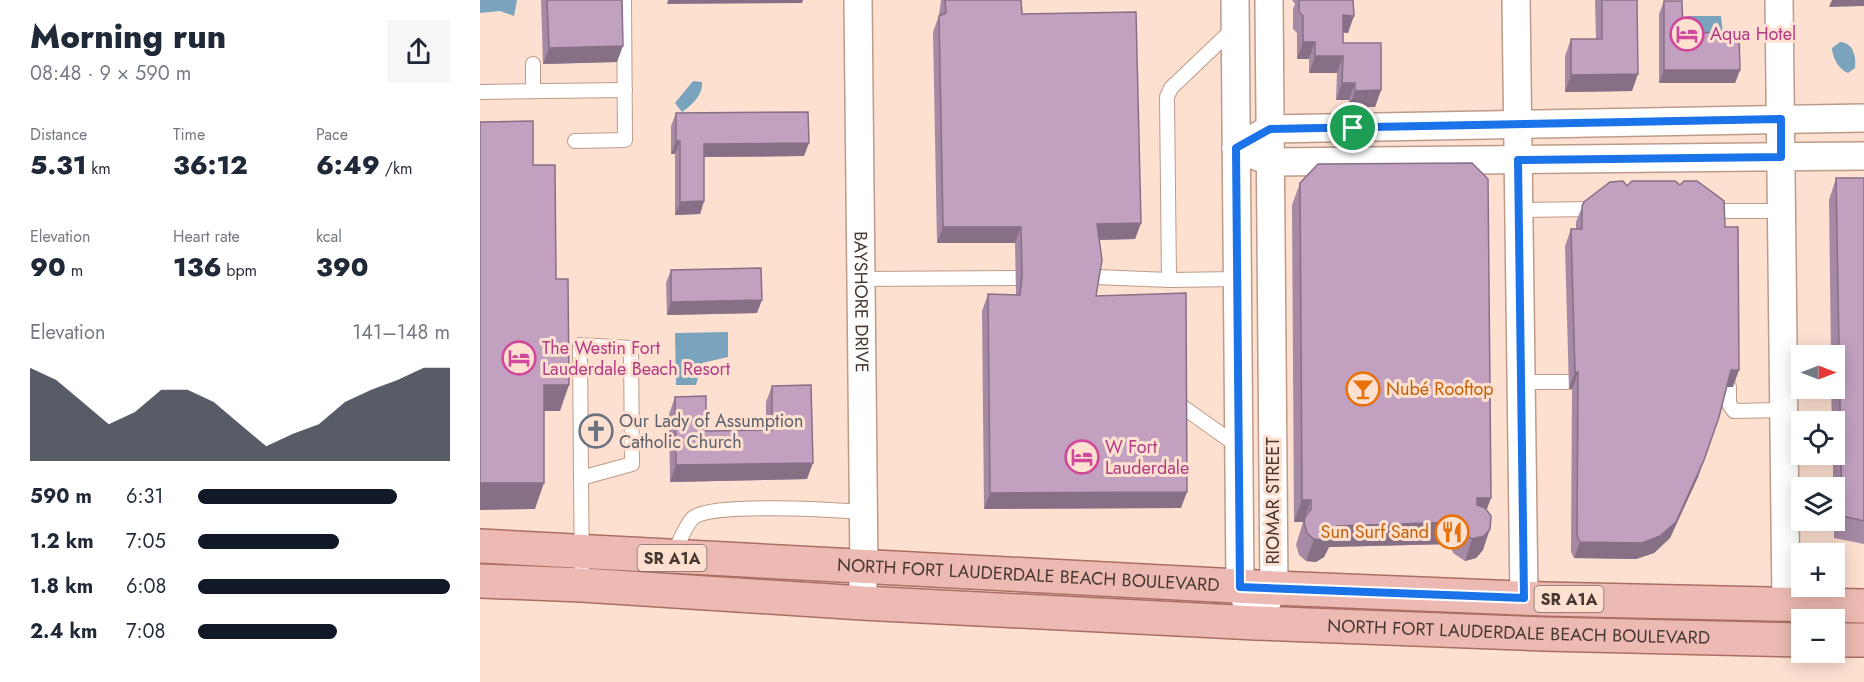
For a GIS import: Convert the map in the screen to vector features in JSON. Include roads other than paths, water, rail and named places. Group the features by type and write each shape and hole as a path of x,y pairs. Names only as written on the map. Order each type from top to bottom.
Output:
{"main road":[{"name":"NORTH FORT LAUDERDALE BEACH BOULEVARD","path":"480,546 1240,587 1524,598 1864,606"},
{"name":"NORTH FORT LAUDERDALE BEACH BOULEVARD","path":"480,581 1256,623 1791,640"},
{"path":"1845,640 1864,640"}],"street":[{"name":"BAYSHORE DRIVE","path":"858,0 864,568 862,603"},
{"name":"RIOMAR STREET","path":"1235,0 1240,587 1256,623"},
{"name":"RIOMAR STREET","path":"1256,623 1274,588 1269,0"},
{"path":"1516,0 1524,598"},
{"path":"1779,0 1782,211 1790,427 1786,604"},
{"path":"1236,148 1270,129 1864,118"},
{"path":"1236,148 1271,162 1864,156"}],"lane":[{"path":"575,141 625,140 624,0"},
{"path":"1169,280 1167,97 1171,88 1235,27"},
{"path":"532,64 533,92"},
{"path":"480,92 625,90"},
{"path":"1518,210 1590,209"},
{"path":"1710,211 1728,217 1782,211"},
{"path":"1096,277 1169,280 1237,279"},
{"path":"860,279 1016,278"},
{"path":"581,478 632,464 632,348 580,345 581,478 582,552 582,585"},
{"path":"1521,382 1569,381"},
{"path":"1729,387 1729,404 1734,411 1790,427"},
{"path":"1180,405 1238,446"},
{"path":"672,558 692,518 704,512 771,508 863,513"}],"water":[{"path":"480,0 517,0 514,16 500,11 480,13"},
{"path":"1687,16 1721,16 1723,34 1711,32 1689,34"},
{"path":"1840,42 1848,45 1854,55 1855,68 1848,73 1839,66 1833,55 1832,48"},
{"path":"693,81 702,82 701,91 693,103 682,112 675,103"},
{"path":"728,332 728,357 702,363 696,385 676,385 675,333"}],"place":[{"name":"Aqua Hotel","path":"1687,34"},
{"name":"The Westin Fort Lauderdale Beach Resort","path":"519,358"},
{"name":"Nubé Rooftop","path":"1363,389"},
{"name":"Our Lady of Assumption Catholic Church","path":"596,431"},
{"name":"W Fort Lauderdale","path":"1082,457"},
{"name":"Sun Surf Sand","path":"1452,532"}]}
